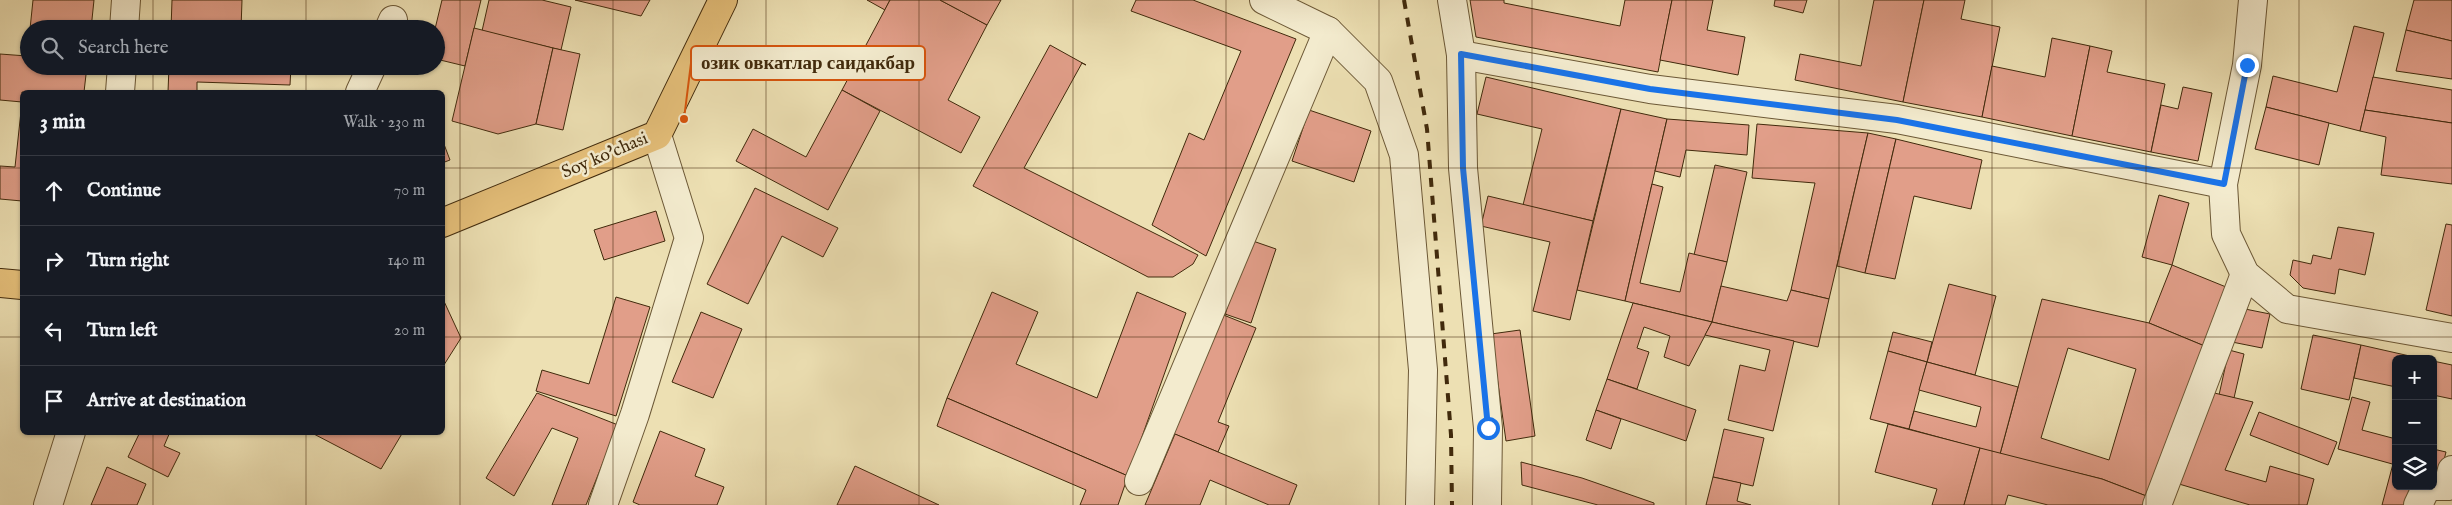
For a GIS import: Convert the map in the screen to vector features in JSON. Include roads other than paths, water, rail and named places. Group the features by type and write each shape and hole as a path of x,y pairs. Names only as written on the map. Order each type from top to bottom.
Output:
{"main road":[{"name":"Soy ko'chasi","path":"445,222 657,135 723,0"},
{"path":"0,283 20,285"}],"street":[{"path":"125,20 126,0"},
{"path":"1264,0 1328,31 1378,82 1404,155 1423,370 1420,505"},
{"path":"1452,0 1461,54 1463,168 1488,428 1487,505"},
{"path":"2253,0 2247,65 2224,184 2226,234 2245,274 2287,309 2452,338"},
{"path":"1139,481 1328,31"},
{"path":"1461,54 1650,89 1897,120 2224,184"},
{"path":"120,90 121,75"},
{"path":"361,90 368,75"},
{"path":"604,505 635,414 689,238 657,135"},
{"path":"2157,505 2245,274"},
{"path":"48,505 70,435"},
{"path":"2437,486 2448,486 2452,470"},
{"path":"2418,505 2426,490"}],"railway":[{"path":"1404,0 1427,129 1451,435 1452,505"}],"place":[{"name":"озик овкатлар саидакбар","path":"684,119"}]}
